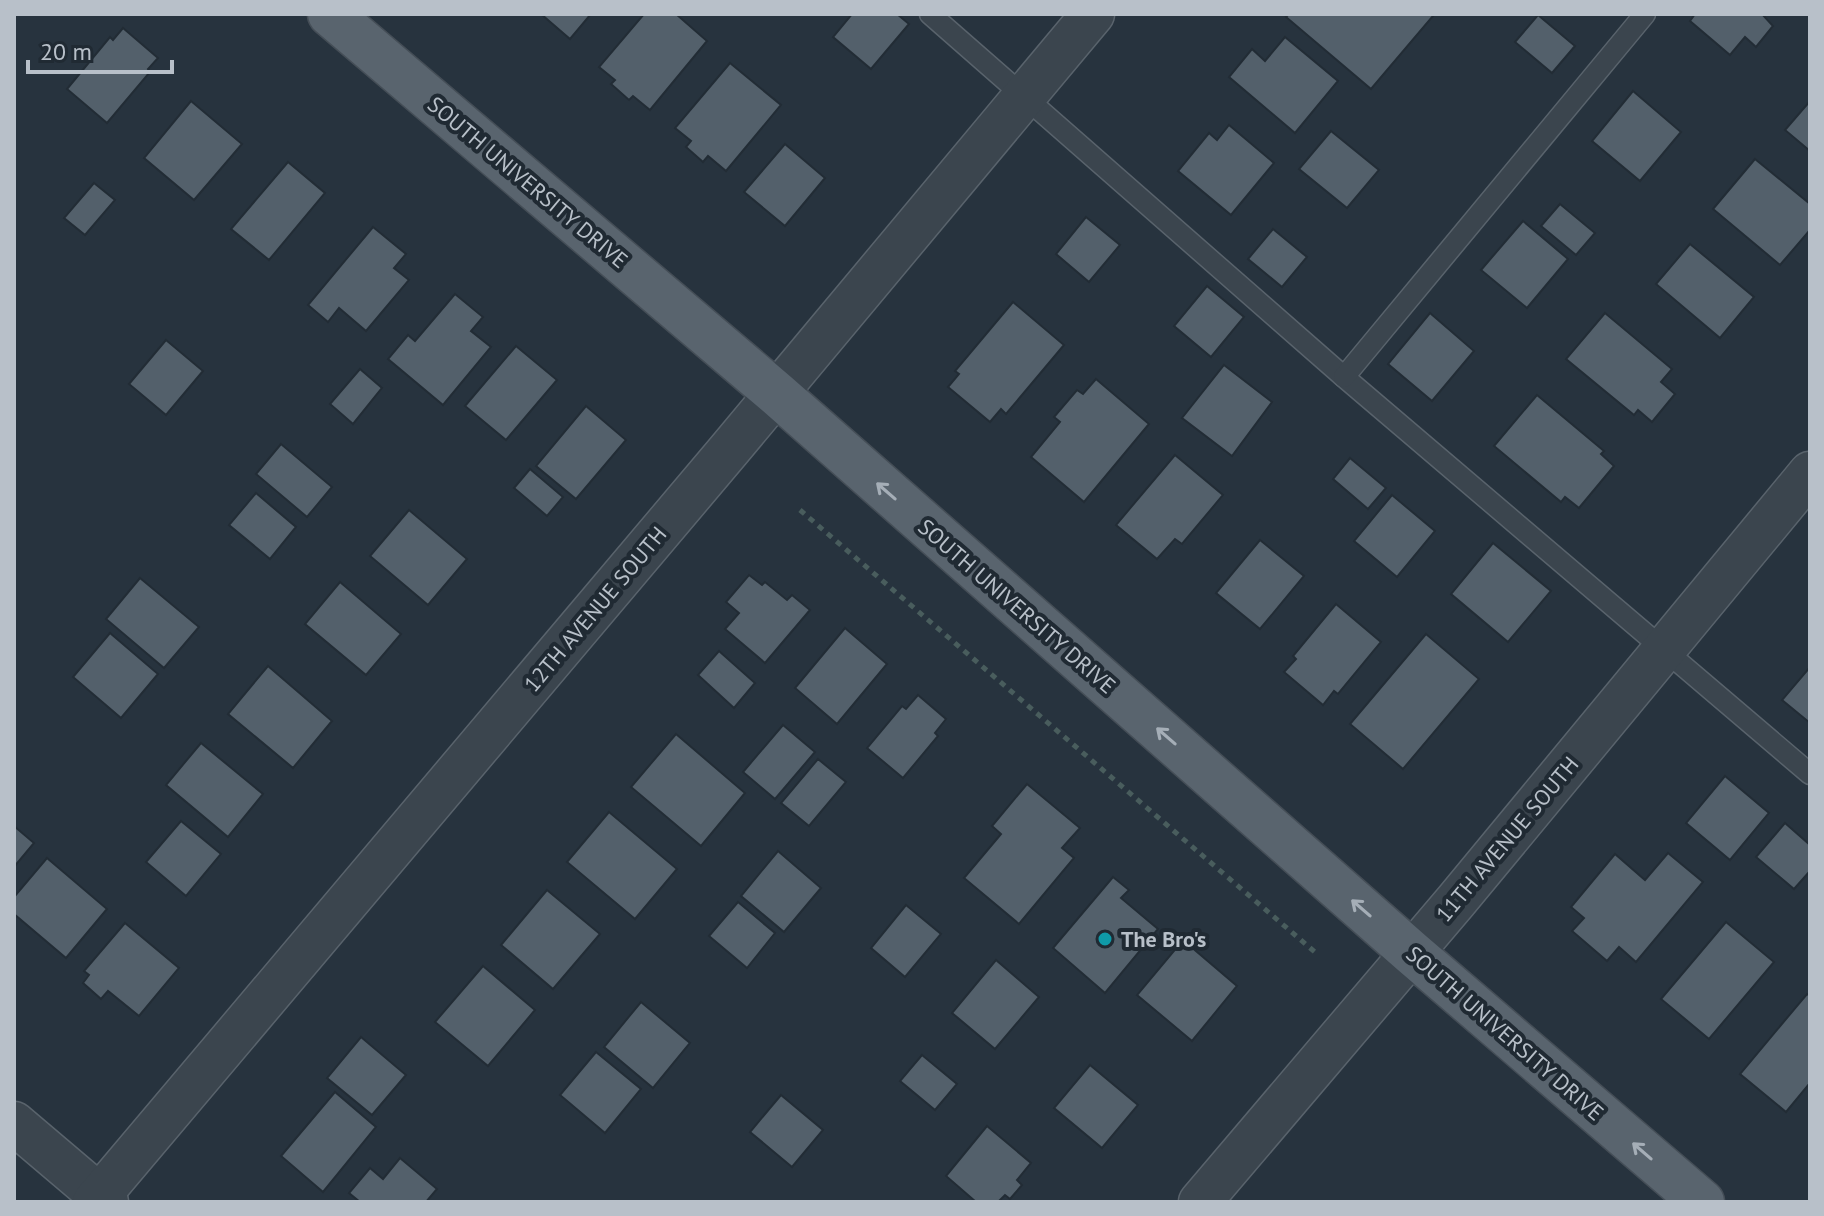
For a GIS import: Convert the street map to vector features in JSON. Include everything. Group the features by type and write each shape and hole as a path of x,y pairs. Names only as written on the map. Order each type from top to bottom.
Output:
{"main road":[{"name":"SOUTH UNIVERSITY DRIVE","path":"330,14 777,394 1412,953 1702,1202"}],"street":[{"name":"12TH AVENUE SOUTH","path":"100,1200 1093,14"},
{"name":"11TH AVENUE SOUTH","path":"1200,1202 1412,953 1810,473"},
{"path":"14,1123 100,1200"}],"lane":[{"path":"930,14 1344,377 1810,774"},
{"path":"1344,377 1645,14"}],"path":[{"path":"800,510 1316,953"}],"building":[{"path":"541,14 591,14 570,39"},
{"path":"644,14 676,14 707,41 650,110 633,96 629,100 611,84 615,80 599,67"},
{"path":"852,14 897,14 909,24 871,69 833,37"},
{"path":"1289,14 1433,16 1371,89 1286,17"},
{"path":"1695,14 1762,14 1773,26 1756,47 1745,37 1730,55 1690,21"},
{"path":"1538,15 1575,46 1552,73 1515,42"},
{"path":"123,28 158,58 107,123 67,89 110,37 113,40"},
{"path":"1285,37 1338,81 1295,133 1229,77 1252,49 1265,61"},
{"path":"730,63 781,105 726,171 708,156 703,162 686,147 691,141 675,128"},
{"path":"1633,91 1681,132 1640,181 1592,141"},
{"path":"191,101 242,144 194,200 144,158"},
{"path":"1810,101 1810,151 1785,130"},
{"path":"1229,125 1274,163 1231,215 1178,171 1209,133 1217,140"},
{"path":"1331,131 1379,170 1347,208 1299,169"},
{"path":"785,144 825,178 785,226 744,192"},
{"path":"1755,159 1810,204 1810,230 1780,265 1713,209"},
{"path":"288,162 325,193 269,260 231,229"},
{"path":"94,183 115,200 85,235 64,218"},
{"path":"1560,204 1595,233 1576,255 1541,226"},
{"path":"1086,217 1120,245 1089,282 1056,254"},
{"path":"1523,221 1568,259 1527,308 1481,270"},
{"path":"373,227 406,254 394,268 409,280 366,331 339,308 328,322 308,305"},
{"path":"1273,229 1307,257 1282,287 1248,259"},
{"path":"1690,244 1754,297 1720,338 1656,284"},
{"path":"1207,286 1244,317 1211,357 1174,326"},
{"path":"455,294 483,317 471,331 491,347 443,405 388,359 408,335 415,341"},
{"path":"1013,302 1064,345 1006,414 1001,409 990,422 948,387 959,374 955,371"},
{"path":"1430,313 1474,351 1432,401 1388,364"},
{"path":"1605,313 1672,369 1661,382 1675,394 1652,422 1638,410 1634,415 1566,359"},
{"path":"166,340 203,371 166,415 129,384"},
{"path":"516,346 557,380 506,440 465,406"},
{"path":"1224,365 1272,402 1232,456 1182,418"},
{"path":"360,369 382,388 353,424 330,404"},
{"path":"1096,379 1149,424 1084,502 1031,457 1060,422 1054,417 1077,390 1083,394"},
{"path":"1537,395 1604,451 1601,454 1614,466 1579,508 1565,497 1561,502 1494,446"},
{"path":"586,406 626,440 576,499 536,466"},
{"path":"281,444 332,487 307,517 256,474"},
{"path":"1175,455 1223,495 1182,544 1175,539 1157,559 1116,525"},
{"path":"1350,458 1386,488 1368,509 1333,479"},
{"path":"530,469 563,497 547,516 514,488"},
{"path":"256,493 296,527 270,559 229,525"},
{"path":"1392,495 1435,531 1397,577 1354,541"},
{"path":"409,510 467,559 428,605 370,556"},
{"path":"1260,540 1304,576 1260,629 1216,593"},
{"path":"1493,543 1551,591 1508,642 1451,594"},
{"path":"749,575 762,585 765,582 787,600 792,595 810,610 765,663 725,629 739,613 726,602"},
{"path":"140,578 199,627 164,668 106,619"},
{"path":"340,582 401,634 366,675 305,624"},
{"path":"1336,604 1381,642 1338,694 1334,691 1323,705 1284,672 1296,659 1293,656"},
{"path":"845,628 887,664 837,724 795,688"},
{"path":"110,633 158,674 121,718 73,677"},
{"path":"1426,634 1479,679 1403,769 1350,724"},
{"path":"719,651 755,683 734,708 698,675"},
{"path":"268,666 332,721 293,768 228,714"},
{"path":"1810,667 1810,723 1782,700"},
{"path":"918,695 946,719 935,733 938,736 903,778 867,748 902,706 906,709"},
{"path":"783,725 815,752 775,799 743,772"},
{"path":"676,734 745,793 701,846 631,787"},
{"path":"201,743 263,794 228,837 166,785"},
{"path":"818,759 846,782 809,826 781,803"},
{"path":"1725,776 1769,813 1730,860 1686,823"},
{"path":"1027,784 1080,828 1062,848 1074,858 1019,924 964,878 1001,834 992,826"},
{"path":"609,812 677,869 635,919 567,862"},
{"path":"181,821 221,854 186,896 146,862"},
{"path":"1785,823 1810,845 1810,871 1794,889 1756,857"},
{"path":"14,826 34,843 14,867"},
{"path":"778,851 821,888 784,932 741,896"},
{"path":"1668,853 1703,882 1636,962 1619,947 1607,961 1572,931 1584,918 1571,907 1615,854 1645,880"},
{"path":"47,858 107,909 66,958 14,914 14,897"},
{"name":"The Bro's","path":"1113,877 1129,890 1121,898 1158,929 1105,993 1053,948"},
{"path":"547,890 600,934 553,989 501,945"},
{"path":"738,902 775,933 747,968 709,936"},
{"path":"906,905 941,934 905,977 871,948"},
{"path":"1726,922 1774,962 1709,1039 1661,999"},
{"path":"125,923 179,968 139,1016 108,991 101,999 83,983 89,975 84,971"},
{"path":"1183,940 1237,986 1192,1041 1137,995"},
{"path":"996,960 1039,997 995,1049 952,1013"},
{"path":"483,966 535,1010 488,1066 435,1022"},
{"path":"1807,994 1810,996 1810,1083 1786,1112 1740,1074"},
{"path":"641,1002 690,1043 653,1088 604,1047"},
{"path":"361,1037 406,1075 372,1115 327,1078"},
{"path":"596,1052 641,1089 605,1133 560,1095"},
{"path":"922,1055 957,1084 935,1110 900,1081"},
{"path":"1090,1065 1138,1105 1102,1148 1054,1108"},
{"path":"335,1092 376,1127 323,1192 281,1156"},
{"path":"781,1095 823,1130 792,1167 750,1132"},
{"path":"987,1126 1031,1163 1017,1180 1022,1185 1010,1199 1005,1195 998,1202 976,1202 946,1176"},
{"path":"400,1158 437,1189 426,1202 360,1202 349,1193 370,1168 383,1179"}],"place":[{"name":"The Bro's","path":"1105,939"}]}
